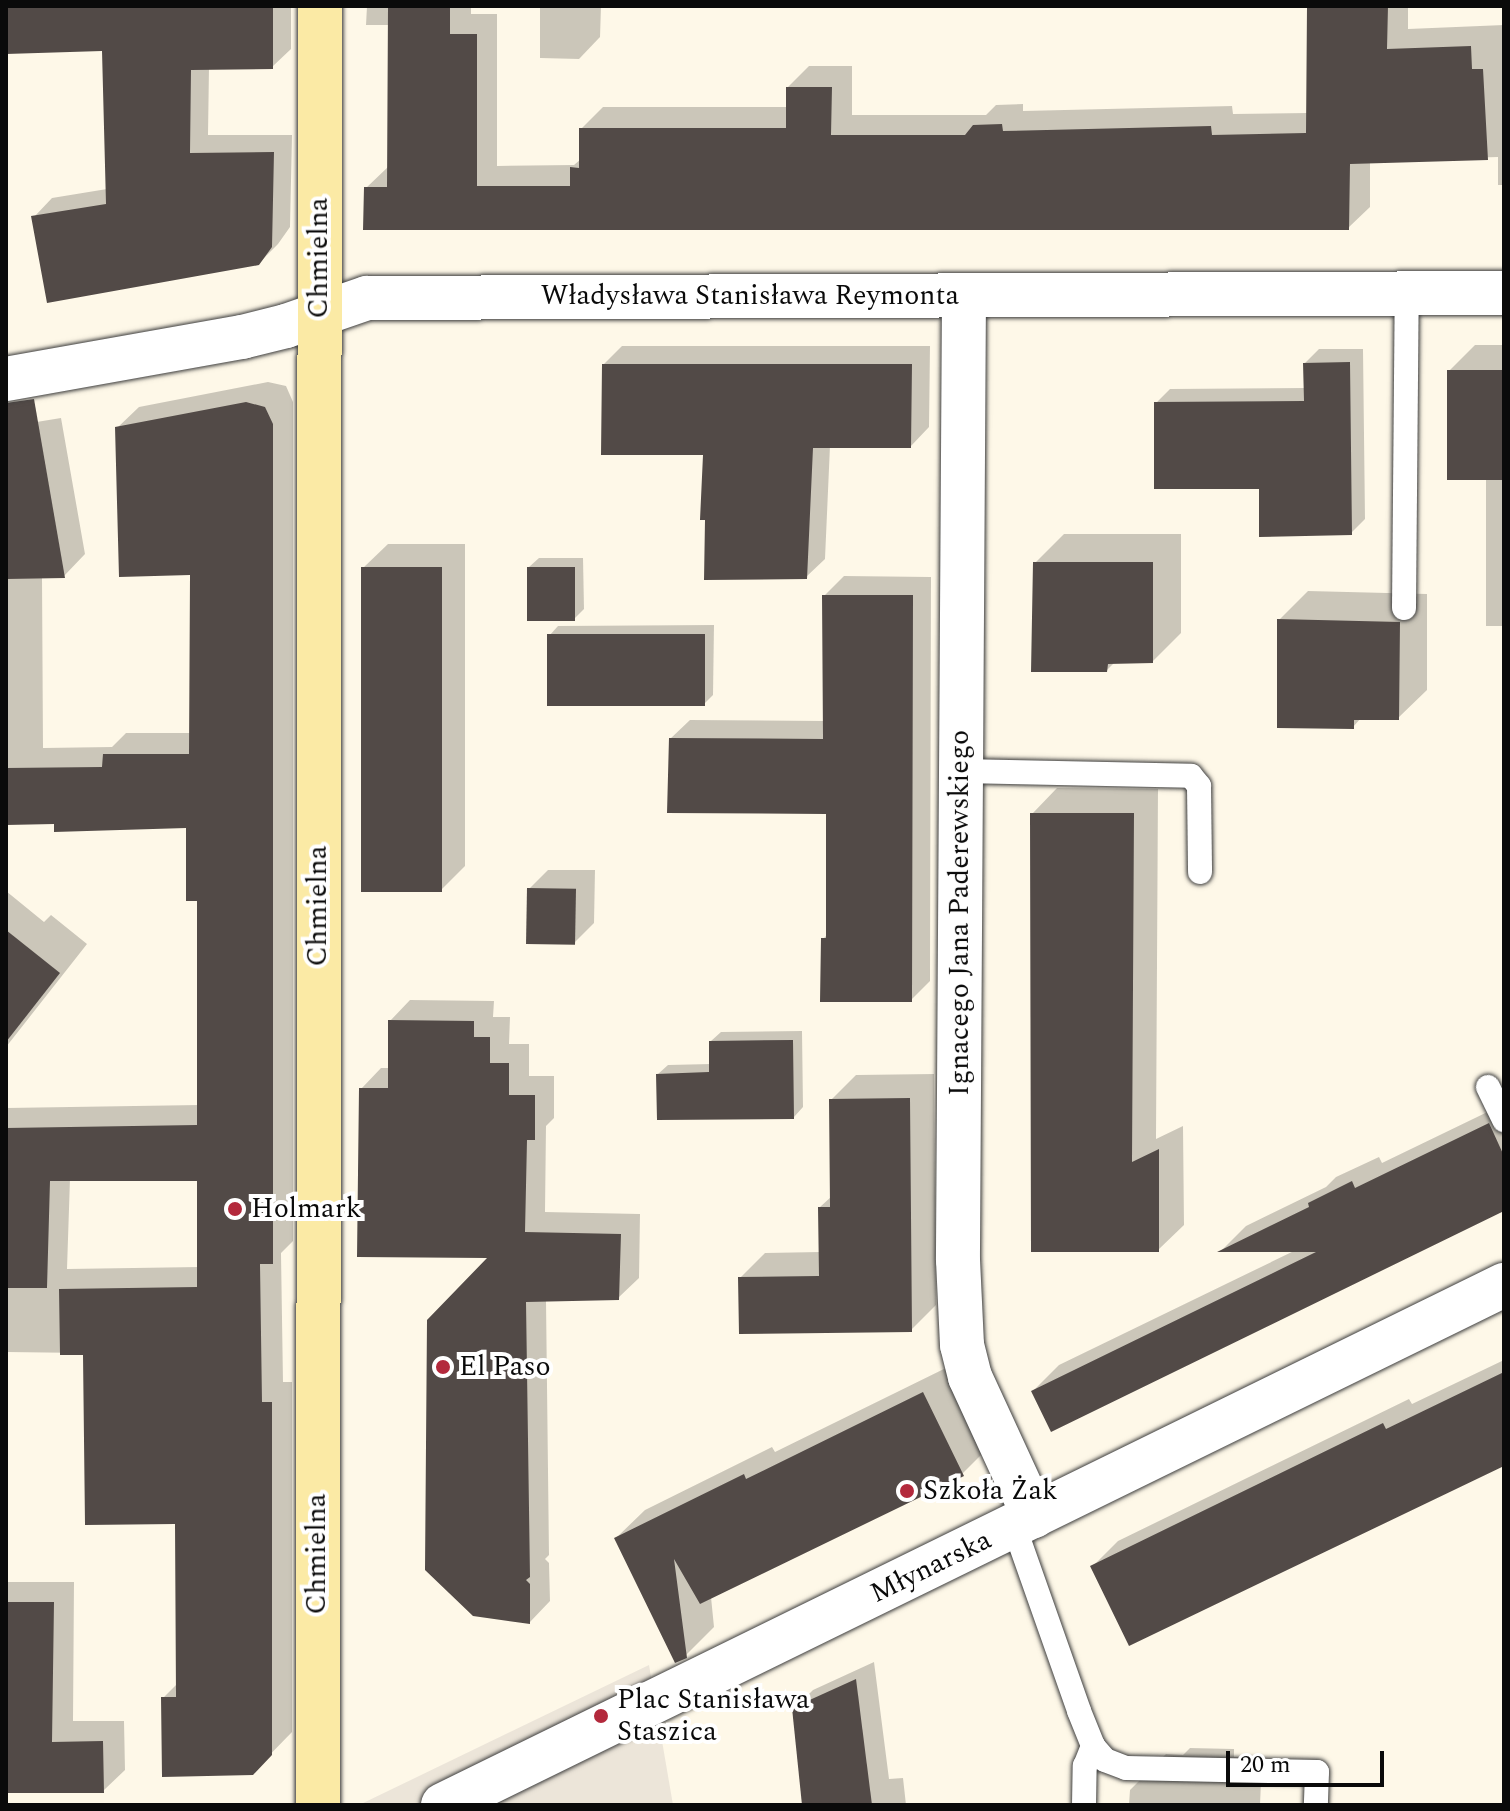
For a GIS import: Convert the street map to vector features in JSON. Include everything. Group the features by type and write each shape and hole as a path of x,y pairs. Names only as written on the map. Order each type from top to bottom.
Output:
{"street":[{"name":"Chmielna","path":"318,1805 320,6"},
{"name":"Władysława Stanisława Reymonta","path":"6,379 242,337 286,326 367,298 1504,293"},
{"name":"Ignacego Jana Paderewskiego","path":"964,295 958,1260 962,1345 970,1377 1024,1521"},
{"name":"Młynarska","path":"443,1805 1504,1285"}],"lane":[{"path":"1404,608 1407,293"},
{"path":"961,771 1191,776 1199,786 1200,872"},
{"path":"1488,1087 1504,1120"},
{"path":"1024,1521 1093,1746 1105,1760 1126,1768 1317,1772 1316,1805"},
{"path":"1084,1805 1085,1766 1093,1746"}],"shaded area":[{"name":"Plac Stanisława Staszica","path":"649,1665 673,1805 359,1805"}],"building":[{"path":"6,6 273,6 273,69 191,70 190,153 274,152 272,247 259,265 47,303 31,216 106,204 102,51 6,54"},
{"path":"388,6 450,6 450,34 477,34 477,186 570,186 570,167 579,168 579,128 786,128 786,87 832,87 831,135 965,135 973,125 1002,124 1003,131 1211,126 1212,135 1306,133 1307,6 1388,6 1387,49 1471,46 1472,69 1483,69 1488,160 1350,164 1349,230 363,230 364,187 387,187"},
{"path":"1350,362 1352,535 1259,537 1259,489 1154,489 1154,402 1304,401 1303,363"},
{"path":"602,364 912,364 911,448 813,448 807,579 704,580 705,520 700,520 703,455 601,455"},
{"path":"1447,370 1504,370 1504,480 1447,480"},
{"path":"34,399 65,578 6,579 6,403"},
{"path":"246,402 265,407 273,424 273,1264 260,1264 262,1402 272,1402 272,1755 253,1775 162,1777 161,1697 176,1697 175,1524 85,1525 83,1355 60,1355 59,1289 197,1287 197,1181 50,1181 47,1288 6,1288 6,1128 197,1125 197,901 186,901 186,828 54,832 54,824 6,825 6,768 102,767 103,754 189,754 190,575 119,577 115,427"},
{"path":"1033,562 1153,562 1153,663 1108,664 1107,672 1031,672"},
{"path":"361,567 442,567 442,892 361,892"},
{"path":"527,567 575,567 575,621 527,621"},
{"path":"822,595 913,595 912,1002 820,1002 821,938 826,938 826,814 667,813 669,738 823,739"},
{"path":"1277,619 1400,622 1399,720 1354,720 1354,729 1277,728"},
{"path":"547,634 705,634 705,706 547,706"},
{"path":"1030,813 1134,813 1132,1162 1159,1149 1159,1252 1031,1252"},
{"path":"527,888 576,889 575,945 526,944"},
{"path":"6,930 60,973 6,1042"},
{"path":"388,1020 474,1021 474,1037 490,1037 490,1063 509,1063 509,1095 535,1095 535,1140 527,1140 525,1232 621,1234 619,1300 526,1302 530,1577 526,1580 530,1584 530,1624 473,1616 425,1570 427,1320 487,1258 357,1257 359,1088 388,1088"},
{"path":"793,1040 794,1119 657,1120 656,1074 709,1072 709,1041"},
{"path":"910,1098 912,1332 739,1334 738,1277 819,1276 818,1207 830,1207 829,1099"},
{"path":"1489,1123 1504,1156 1504,1211 1051,1432 1031,1391 1316,1252 1217,1252 1309,1207 1308,1203 1352,1181 1355,1188"},
{"path":"1504,1372 1504,1466 1129,1646 1090,1566 1383,1423 1386,1429"},
{"path":"923,1392 964,1476 700,1604 674,1559 687,1658 675,1663 614,1538 744,1474 746,1479"},
{"path":"6,1602 54,1602 52,1742 103,1741 104,1793 6,1793"},
{"path":"856,1679 872,1805 802,1805 792,1708"}],"place":[{"name":"Holmark","path":"235,1209"},
{"name":"El Paso","path":"443,1367"},
{"name":"Szkoła Żak","path":"907,1491"},
{"name":"Plac Stanisława Staszica","path":"601,1716"}]}
